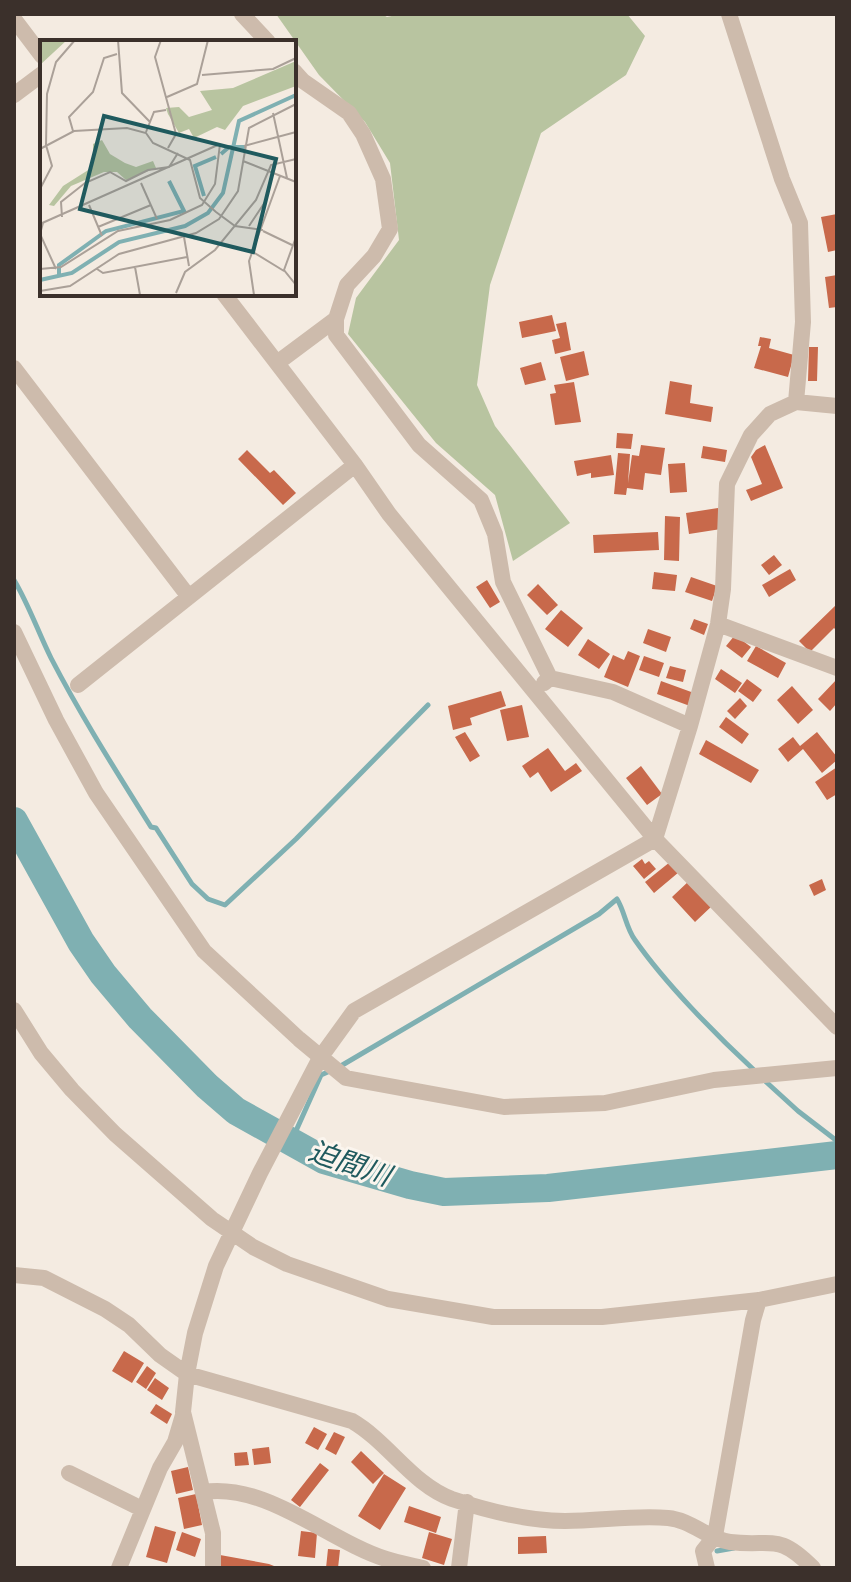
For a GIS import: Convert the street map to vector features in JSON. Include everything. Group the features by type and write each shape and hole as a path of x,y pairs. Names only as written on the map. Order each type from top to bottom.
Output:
{"street":[{"path":"242,14 266,40"},
{"path":"729,14 782,179 800,223 803,322 796,402"},
{"path":"14,19 40,53"},
{"path":"296,73 349,113 363,134 383,179 390,229 374,256 347,285 336,319 336,335 419,445 481,500 495,534 503,582 550,678"},
{"path":"14,95 40,76"},
{"path":"226,296 389,514 655,839 837,1027"},
{"path":"277,363 336,319"},
{"path":"14,368 189,597"},
{"path":"119,1568 160,1468 175,1442 207,1290 320,1058 354,1011 655,839 718,624 723,589 727,484 751,435 770,414 796,402 837,406"},
{"path":"78,685 355,465"},
{"path":"718,624 837,668"},
{"path":"14,632 56,720 96,793 204,951 320,1058 346,1078 504,1107 605,1103 714,1080 837,1068"},
{"path":"533,691 550,678 613,692 690,726"},
{"path":"14,1010 54,1069 94,1113 212,1219 253,1247 287,1264 388,1299 493,1317 602,1317 759,1300 837,1284"},
{"path":"14,1275 44,1278 105,1309 187,1374 352,1421 366,1429 430,1486 455,1500 511,1515 550,1521 673,1518 731,1542 777,1543 791,1549 813,1568"},
{"path":"707,1568 703,1551 715,1536 759,1300"},
{"path":"183,1412 213,1533 213,1568"},
{"path":"69,1473 142,1509"},
{"path":"203,1492 222,1489 275,1505 386,1559 423,1568"},
{"path":"459,1568 467,1502"}],"green space":[{"path":"276,14 382,14 387,17 401,14 627,14 645,36 626,75 541,133 490,285 477,385 495,426 570,523 513,561 495,495 436,443 348,334 356,298 399,240 390,163 365,122 319,75"}],"building":[{"path":"837,214 837,250 828,252 821,217"},
{"path":"837,275 837,307 829,308 825,277"},
{"path":"552,315 556,331 522,338 519,322"},
{"path":"566,322 571,350 555,354 552,340 560,338 556,324"},
{"path":"760,337 771,339 769,348 794,355 788,377 754,368 761,346 758,346"},
{"path":"809,347 818,347 817,381 808,381"},
{"path":"584,351 589,375 566,381 560,357"},
{"path":"541,362 546,380 525,385 520,368"},
{"path":"670,381 692,385 690,403 713,407 711,422 665,414"},
{"path":"574,382 581,422 555,425 550,394 556,393 554,385"},
{"path":"617,433 633,434 631,449 616,448"},
{"path":"641,445 665,448 661,475 645,473 643,490 627,488 626,495 614,494 618,453 630,454 628,483 632,455 639,456"},
{"path":"765,445 783,488 751,501 746,490 762,484 751,457"},
{"path":"703,446 727,450 725,462 701,458"},
{"path":"247,450 270,473 274,470 296,493 283,505 238,459"},
{"path":"611,455 614,475 591,478 591,473 577,476 574,461"},
{"path":"685,463 687,492 670,493 668,464"},
{"path":"718,508 721,529 689,534 686,513"},
{"path":"665,516 680,517 679,561 664,560"},
{"path":"658,532 659,550 594,553 593,535"},
{"path":"774,555 782,565 769,575 761,565"},
{"path":"790,569 796,580 769,597 762,585"},
{"path":"654,572 677,575 675,591 652,589"},
{"path":"691,577 717,586 712,601 685,592"},
{"path":"487,580 500,602 490,608 476,587"},
{"path":"538,584 558,605 547,615 527,595"},
{"path":"837,604 837,631 834,628 810,652 799,641"},
{"path":"561,610 583,628 568,647 545,629"},
{"path":"694,619 708,624 704,635 690,629"},
{"path":"648,629 671,637 666,652 643,643"},
{"path":"735,635 751,647 742,658 726,646"},
{"path":"588,639 610,654 599,669 578,655"},
{"path":"756,646 786,663 778,678 747,661"},
{"path":"628,651 640,656 628,687 604,677 613,655 624,660"},
{"path":"644,656 664,663 659,677 639,670"},
{"path":"670,666 686,670 683,682 666,678"},
{"path":"721,669 742,683 735,693 715,679"},
{"path":"747,679 762,690 753,702 738,691"},
{"path":"837,679 837,703 830,711 818,699"},
{"path":"661,681 694,693 690,706 657,694"},
{"path":"792,686 813,710 798,724 777,700"},
{"path":"501,691 506,706 470,718 472,725 453,730 448,706"},
{"path":"740,698 747,706 735,719 727,711"},
{"path":"522,705 529,737 507,741 500,710"},
{"path":"726,717 749,734 742,744 719,727"},
{"path":"465,732 480,756 470,762 455,737"},
{"path":"817,732 837,757 822,773 803,749 788,762 778,749 793,737 800,746"},
{"path":"706,740 759,770 751,783 699,754"},
{"path":"548,748 565,771 576,763 582,771 551,792 538,772 530,778 522,766"},
{"path":"641,766 662,794 647,805 626,778"},
{"path":"837,767 837,794 827,800 815,782"},
{"path":"642,859 645,864 649,861 656,869 644,879 633,866"},
{"path":"670,862 679,872 654,893 645,882"},
{"path":"822,879 826,890 814,896 809,885"},
{"path":"690,880 713,905 695,922 672,897"},
{"path":"124,1351 144,1363 132,1383 112,1371"},
{"path":"147,1366 156,1373 146,1389 136,1382"},
{"path":"155,1378 169,1388 162,1400 147,1390"},
{"path":"156,1404 172,1414 167,1424 150,1413"},
{"path":"314,1427 327,1434 318,1450 305,1443"},
{"path":"334,1432 345,1437 336,1455 325,1449"},
{"path":"269,1447 271,1463 254,1465 252,1449"},
{"path":"361,1451 384,1473 373,1484 351,1462"},
{"path":"247,1452 249,1465 235,1466 234,1453"},
{"path":"320,1463 329,1470 300,1507 291,1500"},
{"path":"188,1467 193,1490 176,1494 171,1471"},
{"path":"384,1474 406,1488 380,1530 358,1516"},
{"path":"196,1494 202,1525 184,1529 178,1498"},
{"path":"409,1506 441,1517 436,1533 404,1522"},
{"path":"155,1526 176,1532 167,1563 146,1557"},
{"path":"301,1531 317,1533 315,1558 298,1556"},
{"path":"182,1532 201,1539 195,1557 176,1550"},
{"path":"429,1532 452,1539 444,1565 422,1558"},
{"path":"546,1536 547,1553 518,1554 518,1537"},
{"path":"328,1549 340,1550 338,1568 326,1568"},
{"path":"220,1555 269,1564 279,1568 218,1568"}],"waterway":[{"path":"14,580 62,680 151,827 156,828 192,884 208,899 225,905 296,839 428,705"},
{"name":"迫間川","path":"14,821 81,942 140,1018 236,1111 324,1160 444,1192 548,1188 837,1155"},
{"path":"339,1067 599,914 617,899 632,935 647,956 691,1008 754,1070"},
{"path":"291,1142 321,1075 330,1071"},
{"path":"764,1080 837,1141"},
{"path":"717,1551 734,1548"}]}
